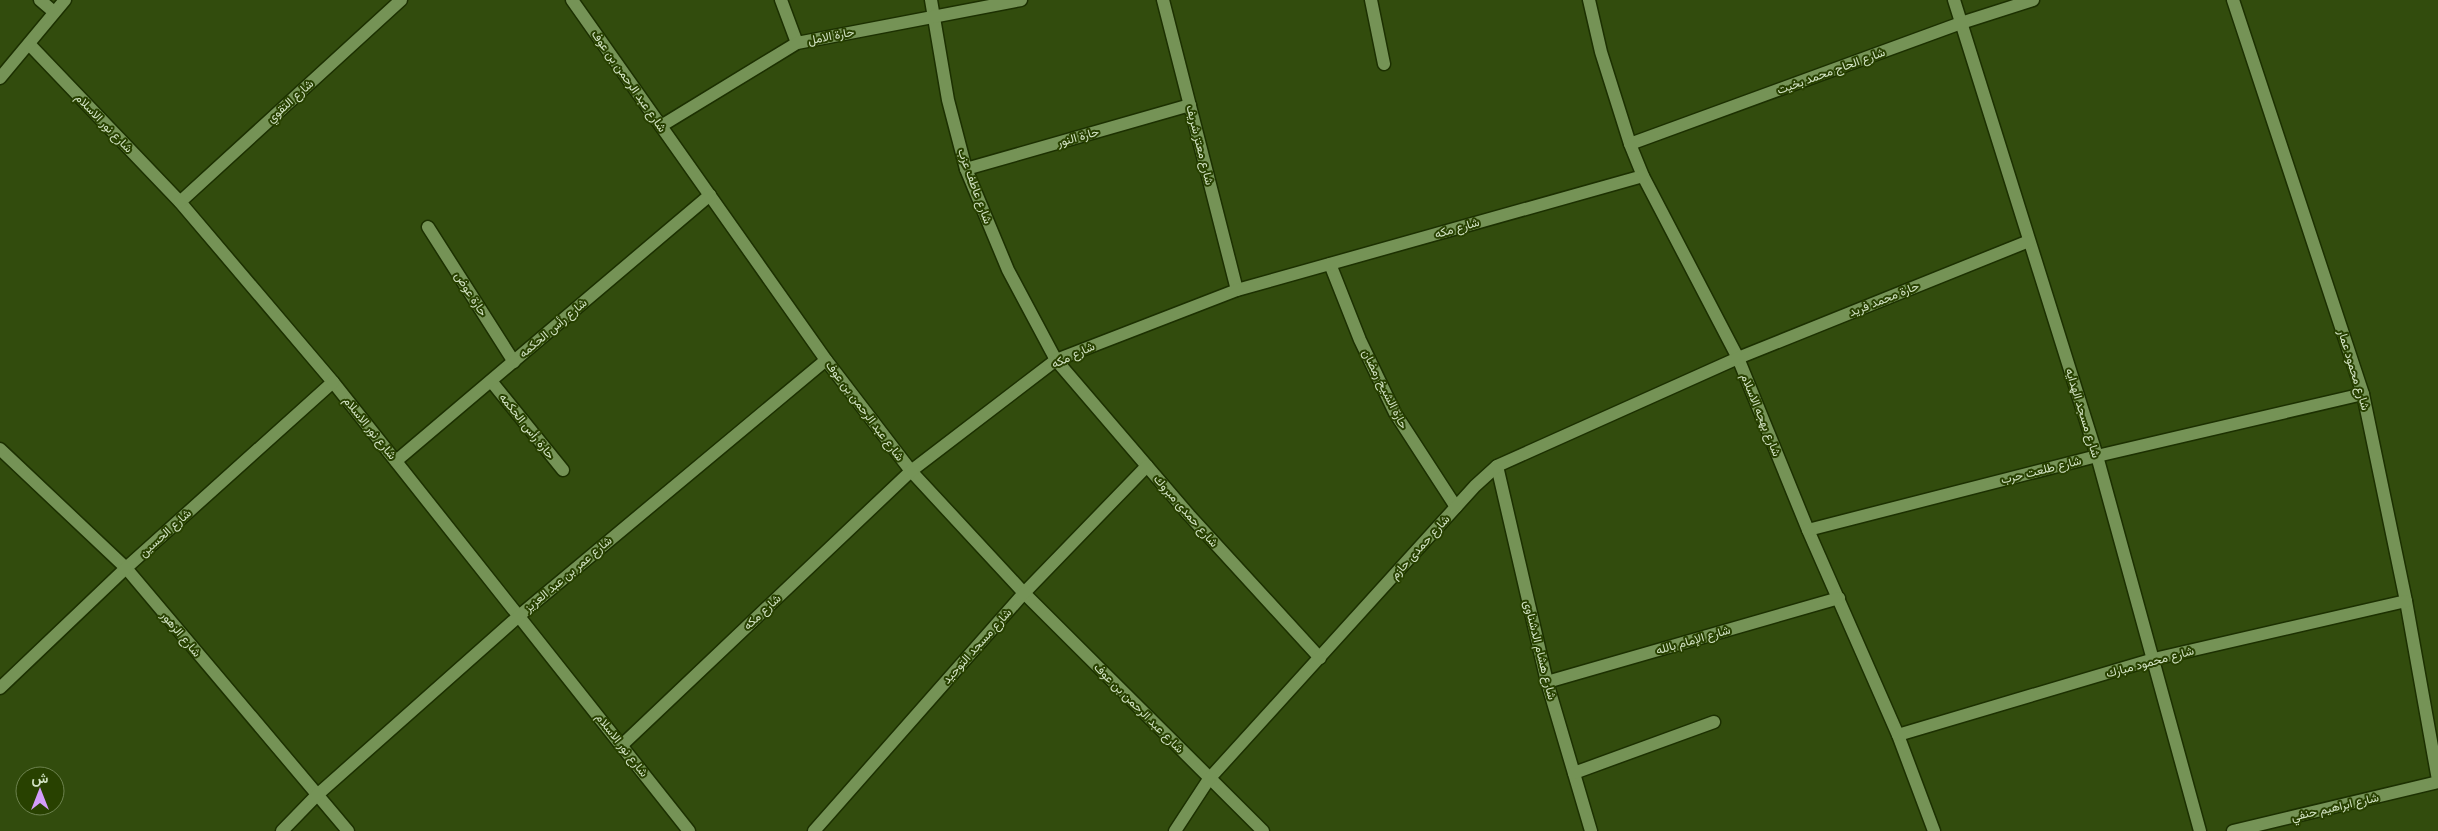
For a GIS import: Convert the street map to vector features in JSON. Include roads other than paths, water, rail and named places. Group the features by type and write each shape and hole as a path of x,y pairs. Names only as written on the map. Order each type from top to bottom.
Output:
{"street":[{"path":"40,0 54,12"},
{"path":"0,78 65,0"},
{"name":"شارع التقوي","path":"180,202 401,0"},
{"name":"شارع عبد الرحمن بن عوف","path":"572,0 826,360 911,471 1024,594 1263,831"},
{"path":"781,0 797,43"},
{"name":"شارع عاطف عزب","path":"931,0 932,17 948,100 966,169 1008,270 1056,360"},
{"name":"حارة الامل","path":"661,126 797,43 1021,0"},
{"name":"شارع معتز شريف","path":"1163,0 1236,290"},
{"path":"1371,0 1384,64"},
{"name":"شارع بهجه الاسلام","path":"1589,0 1601,52 1630,144 1643,176 1738,358 1808,530 1898,736 1934,831"},
{"name":"شارع مسجد الهدايه","path":"1954,0 2097,456 2200,831"},
{"name":"شارع الحاج محمد بخيت","path":"1630,144 1962,23 2032,0"},
{"name":"شارع محمود عمار","path":"2233,0 2363,394 2406,601 2438,781"},
{"name":"شارع نور الاسلام","path":"29,44 180,202 332,382 520,615 689,831"},
{"name":"حارة النور","path":"966,169 1190,105"},
{"name":"شارع مكه","path":"622,745 911,471 1056,360 1236,290 1643,176"},
{"name":"شارع رأس الحكمه","path":"396,461 710,195"},
{"name":"حارة عوض","path":"428,227 514,362"},
{"name":"حارة محمد فريد","path":"1738,358 2030,241"},
{"name":"حارة الشيخ رمضان","path":"1330,264 1360,340 1395,413 1456,507"},
{"name":"شارع حمدى حازم","path":"1175,831 1209,779 1456,507 1497,466 1738,358"},
{"name":"شارع عمر بن عبد العزيز","path":"282,831 316,796 520,615 826,360"},
{"name":"شارع حمدى مبروك","path":"1056,360 1188,515 1320,658"},
{"name":"حارة رأس الحكمه","path":"490,381 563,470"},
{"name":"شارع الحسين","path":"0,688 126,568 332,382"},
{"name":"شارع طلعت حرب","path":"1808,530 2097,456 2363,394"},
{"name":"شارع الزهور","path":"0,449 126,568 316,796 348,831"},
{"name":"شارع مسجد التوحيد","path":"814,831 1024,594 1147,466"},
{"name":"شارع هشام الدشناوى","path":"1497,466 1547,682 1592,831"},
{"name":"شارع الإمام بالله","path":"1547,682 1839,598"},
{"name":"شارع محمود مبارك","path":"1898,736 2154,659 2406,601"},
{"path":"1574,773 1714,722"},
{"name":"شارع ابراهيم حنفي","path":"2233,831 2438,781"}]}
